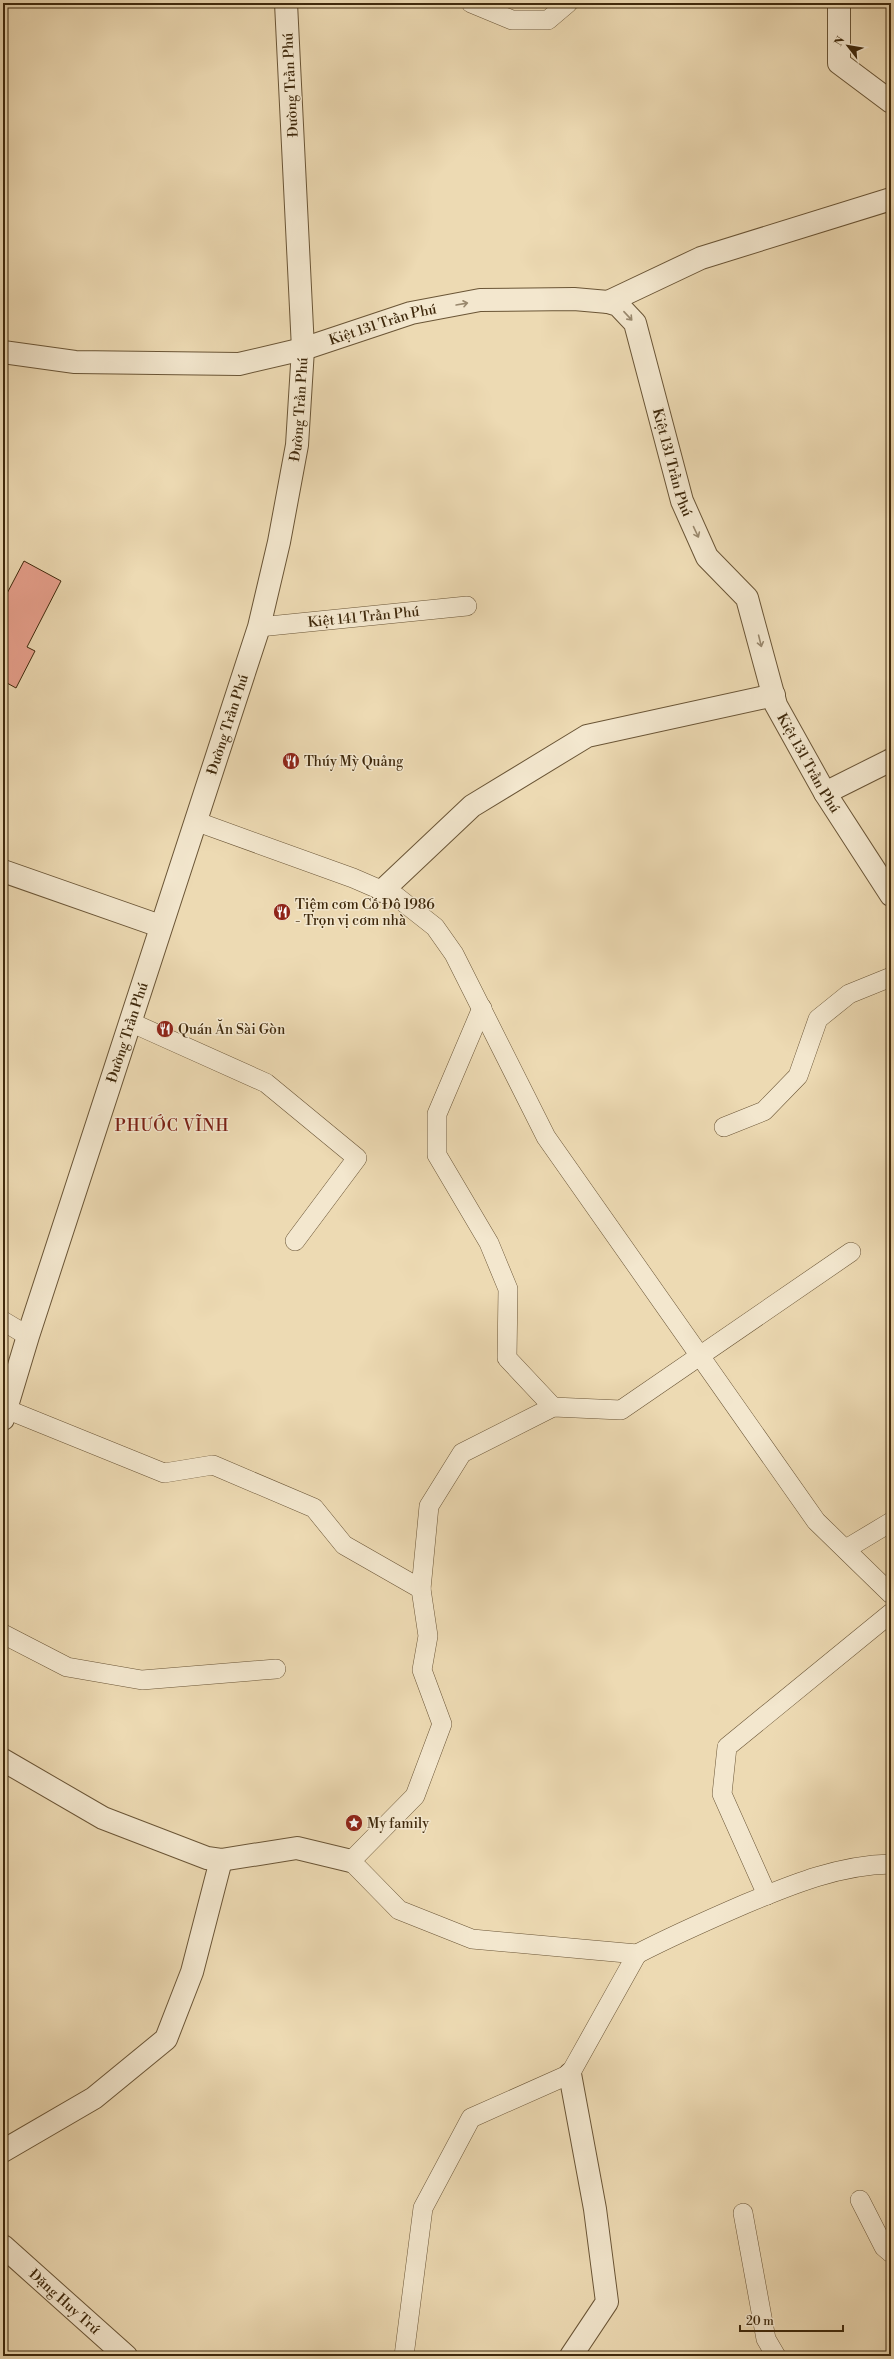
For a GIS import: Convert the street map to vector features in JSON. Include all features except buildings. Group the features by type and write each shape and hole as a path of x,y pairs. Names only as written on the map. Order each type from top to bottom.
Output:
{"street":[{"name":"Đường Trần Phú","path":"5,1414 28,1336 160,926 259,627 279,542 297,444 303,349 286,3"},
{"path":"839,3 839,63 891,102"},
{"path":"608,302 701,258 891,199"},
{"name":"Kiệt 131 Trần Phú","path":"3,352 75,362 239,364 303,349 411,313 480,300 574,299 608,302 618,306 635,323 682,501 707,557 747,598 776,705 825,793 891,895"},
{"path":"382,891 472,806 587,736 774,695"},
{"path":"825,793 891,760"},
{"path":"3,871 160,926"},
{"path":"3,1760 103,1818 207,1858 221,1860 297,1848 351,1861"},
{"path":"3,2151 94,2098 166,2039 192,1972 221,1860"},
{"path":"570,2074 595,2209 606,2302 571,2356"},
{"name":"Đặng Huy Trứ","path":"3,2246 126,2356"}],"lane":[{"path":"471,3 512,20 548,20 568,3"},
{"name":"Kiệt 141 Trần Phú","path":"259,627 467,606"},
{"path":"195,821 353,878 397,897 435,927 454,954 546,1138 816,1521 891,1594"},
{"path":"724,1127 764,1111 798,1076 818,1020 849,994 891,977"},
{"path":"482,1008 437,1114 437,1155 489,1243 508,1289 507,1358 553,1407"},
{"path":"130,1022 266,1083 357,1158 295,1241"},
{"path":"851,1252 621,1410 553,1407 462,1454 429,1506 421,1589 428,1636 422,1670 442,1724 415,1796 351,1861 399,1910 472,1939 637,1954 681,1931 805,1879 864,1865 891,1864"},
{"path":"3,1321 28,1336"},
{"path":"5,1414 164,1473 213,1465 314,1508 344,1545 421,1589"},
{"path":"846,1549 891,1522"},
{"path":"767,1895 722,1794 727,1747 891,1613"},
{"path":"3,1634 68,1667 142,1680 276,1669"},
{"path":"404,2356 423,2208 471,2118 570,2074 637,1954"},
{"path":"860,2200 884,2247 891,2253"},
{"path":"743,2213 766,2339 776,2356"}],"place":[{"name":"Thúy Mỳ Quảng","path":"291,761"},
{"name":"Tiệm cơm Cố Đô 1986 - Trọn vị cơm nhà","path":"282,912"},
{"name":"Quán Ăn Sài Gòn","path":"165,1029"},
{"name":"My family","path":"354,1823"}],"district":[{"name":"PHƯỚC VĨNH","path":"172,1125"}]}
